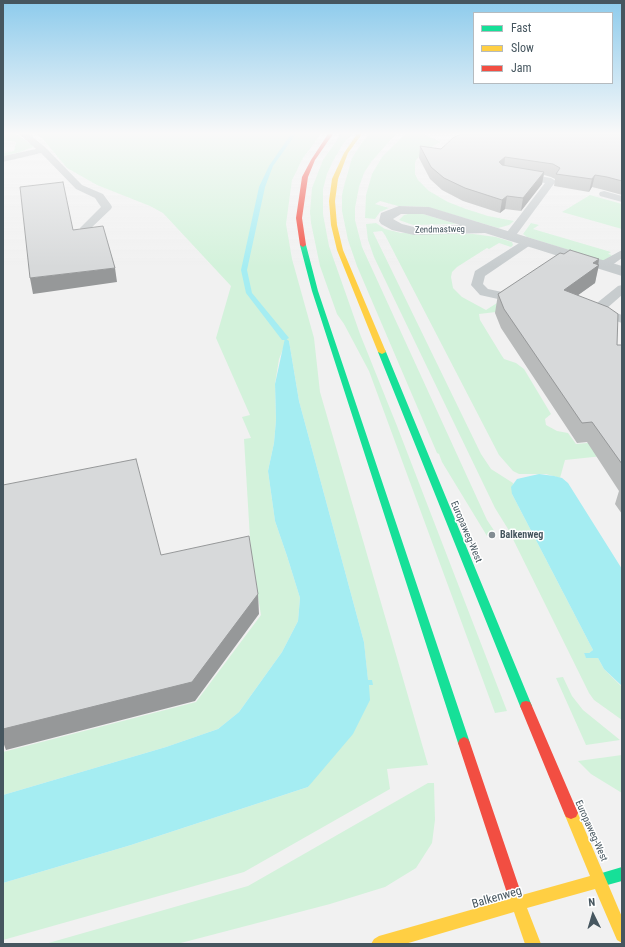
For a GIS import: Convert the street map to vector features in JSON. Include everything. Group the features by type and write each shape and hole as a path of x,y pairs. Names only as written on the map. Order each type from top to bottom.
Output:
{"main road":[{"path":"305,178 299,218 303,246 315,291 518,904 533,944"},
{"name":"Europaweg-West","path":"335,178 332,201 334,225 340,250 547,758 600,880 622,935"},
{"name":"Balkenweg","path":"379,944 622,874"}],"street":[{"name":"Zendmastweg","path":"486,229 414,231 397,227 386,221 386,216 399,210 424,210 510,236 622,271"}],"lane":[{"path":"70,178 79,187 99,196 107,206 85,228"},
{"path":"510,236 551,181 532,178"},
{"path":"604,194 622,199"},
{"path":"498,296 484,292 477,285 479,274 528,242"},
{"path":"604,265 622,253"},
{"path":"622,289 597,310 622,319"}],"green space":[{"path":"85,178 293,178 286,224 292,259 314,338 320,392 428,765 387,769 390,789 244,872 3,940 3,883 131,845 308,787 369,685 373,685 368,681 364,642 299,401 289,341 283,349 279,359 275,384 276,420 274,443 268,471 275,521 300,598 298,621 282,652 239,712 218,729 166,747 3,795 3,752 196,702 261,615 251,555 244,439 251,438 242,417 250,415 216,338 231,286 163,213 150,206 97,185"},
{"path":"316,178 326,178 323,189 323,214 329,246 360,334 507,711 495,713 369,371 344,324 337,314 320,266 311,223 310,212 312,188"},
{"path":"346,178 362,178 355,208 355,220 362,247 487,520 497,535 487,536 437,453 357,266 348,240 342,211 342,195"},
{"path":"371,178 417,178 429,191 448,202 488,216 514,221 509,225 498,228 427,207 398,206 380,201 375,204 389,208 380,212 375,219 365,218 366,195"},
{"path":"590,195 622,204 622,229 562,212"},
{"path":"416,212 457,224 413,225 399,220 404,215"},
{"path":"376,223 385,229 401,233 473,234 496,237 512,242 513,245 511,247 499,243 489,249 487,248 457,267 452,272 451,277 453,288 462,297 486,310 497,303 496,312 479,314 480,320 504,359 516,363 524,369 551,414 545,419 546,425 557,431 568,433 576,444 621,440 622,454 565,460 560,478 546,474 519,474 513,471 499,455 385,235 382,231 373,232 481,454 491,469 513,483 512,494 593,650 589,653 584,653 586,657 598,658 604,669 622,687 622,720 594,700 589,693 508,529 495,508 374,257 368,240 366,224"},
{"path":"531,223 539,225 533,229 611,252 608,254 612,255 604,261 527,237 523,234"},
{"path":"563,677 572,696 583,710 620,740 586,745 556,678"},
{"path":"622,755 622,793 591,774 578,761"},
{"path":"428,783 434,783 435,820 432,843 416,868 385,887 330,904 177,944 45,944 248,886"}],"water":[{"path":"285,338 289,341 299,401 364,642 368,680 372,680 373,685 369,685 370,700 353,734 308,787 131,845 3,883 3,795 166,747 218,729 239,712 282,652 298,621 300,598 275,521 268,471 274,443 276,420 275,384"},
{"path":"539,474 562,478 568,483 622,569 622,686 604,669 598,658 586,658 584,653 589,653 593,650 512,494 511,487 517,479"}],"building":[{"path":"444,178 539,178 523,198 507,196 502,200 465,188"},
{"path":"611,178 622,178 622,181"},
{"path":"63,182 73,230 103,226 115,268 30,278 20,187"},
{"path":"570,250 599,259 593,263 599,265 564,290 608,307 618,314 617,345 622,345 622,464 592,422 582,423 504,309 498,294 560,253 564,254"},
{"path":"136,459 161,555 249,536 258,594 192,682 3,729 3,485"}],"waterway":[{"path":"266,178 262,187 244,270 249,293 285,338"}],"traffic: fast":[{"path":"303,245 315,291 464,743"},
{"path":"382,352 526,706"},
{"path":"600,880 622,874"}],"traffic: slow":[{"path":"335,178 332,201 334,225 340,250 382,352"},
{"path":"571,813 622,935"},
{"path":"379,944 600,880"},
{"path":"513,890 533,944"}],"traffic: jam":[{"path":"303,245 299,218 305,178"},
{"path":"526,706 571,813"},
{"path":"464,743 513,890"}],"place":[{"name":"Balkenweg","path":"492,535"}]}
